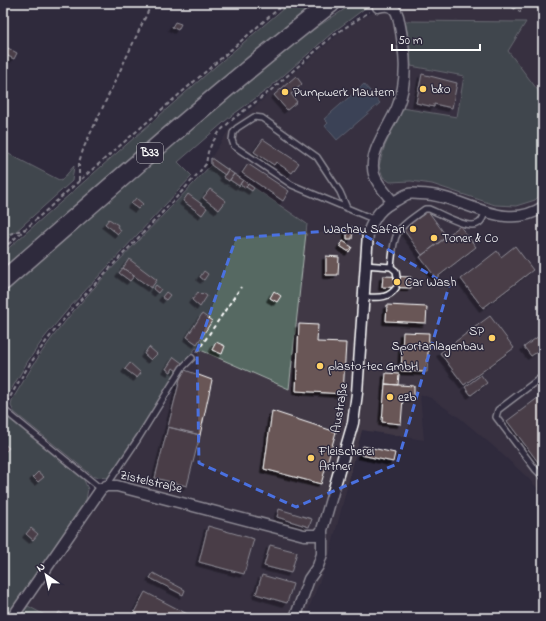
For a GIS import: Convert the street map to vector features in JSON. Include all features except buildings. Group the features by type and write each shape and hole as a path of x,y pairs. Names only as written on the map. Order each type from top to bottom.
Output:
{"highway":[{"name":"B33","path":"3,281 121,178 331,3"}],"street":[{"path":"378,7 384,5 391,6 398,14 404,48 405,71 401,96 397,109 375,154 372,167 374,176 393,202"},
{"name":"Austraße","path":"295,618 309,579 318,566 322,554 322,530 353,423 357,393 362,297 368,233 374,219 382,210 393,202 409,194 428,194 446,198 486,212 506,217 517,217 541,212"},
{"name":"Zistelstraße","path":"12,618 103,487 117,486 304,535 318,535 322,530"}],"lane":[{"path":"347,208 340,192 317,157 262,118 254,118 250,120 237,128 233,133 232,140 234,146 292,185 347,208 374,219"},
{"path":"391,267 394,240 397,231 403,224 425,209 429,208 464,224 472,226 479,223 483,219 486,212"},
{"path":"365,265 391,267 396,271 397,277"},
{"path":"362,297 383,297 392,294 396,288"},
{"path":"3,409 103,487 138,439 182,368 192,358"},
{"path":"543,376 498,410 496,417 543,478"}],"path":[{"path":"79,181 79,162 84,147 152,3"},
{"path":"3,249 79,181 285,3"},
{"path":"508,3 520,12 520,3"},
{"path":"3,409 30,364 48,339 95,284 206,164 208,152 220,131 233,119 270,91 334,35 360,17 378,7"},
{"path":"3,236 26,228"},
{"path":"192,358 241,287"}],"highlighted area":[{"path":"354,229 449,286 397,464 296,507 199,463 197,351 236,238"}],"shaded area":[{"path":"377,3 543,3 543,97 507,51 526,22 410,48 411,66 464,76 457,117 390,182 411,181 432,184 495,205 535,200 543,193 543,494 492,445 460,418 431,398 420,394 424,440 362,430 328,560 305,618 295,618 290,616 289,618 50,618 28,606 178,386 185,370 201,350 289,389 307,224 211,158 230,128 342,31 362,18 377,11"}],"green space":[{"path":"290,3 318,3 3,271 3,253"},
{"path":"354,3 372,3 332,33 268,89 231,116 178,162 192,176 69,308 44,338 28,361 5,400 3,400 3,291 125,184 223,102 308,33"},
{"path":"405,21 526,22 508,51 543,97 543,193 535,200 516,206 495,205 432,184 411,181 390,182 383,177 379,166 384,148 402,108 457,117 464,76 411,66 410,48"},
{"path":"3,151 61,181 74,166 72,181 3,243"},
{"path":"211,158 307,224 289,389 196,348 174,375 108,478 94,477 14,412 11,406 12,400 41,353 70,315 109,271 211,165"},
{"path":"3,414 84,480 88,489 86,500 5,618 3,618"},
{"path":"28,606 50,618 19,618"}],"water":[{"path":"364,84 380,103 337,140 325,126 328,123 324,119"}],"place":[{"name":"b&o","path":"423,89"},
{"name":"Pumpwerk Mautern","path":"285,92"},
{"name":"Wachau Safari","path":"413,229"},
{"name":"Toner & Co","path":"434,238"},
{"name":"Car Wash","path":"397,282"},
{"name":"SP Sportanlagenbau","path":"492,338"},
{"name":"plasto-tec GmbH","path":"320,366"},
{"name":"ezb","path":"390,397"},
{"name":"Fleischerei Artner","path":"311,458"}]}
